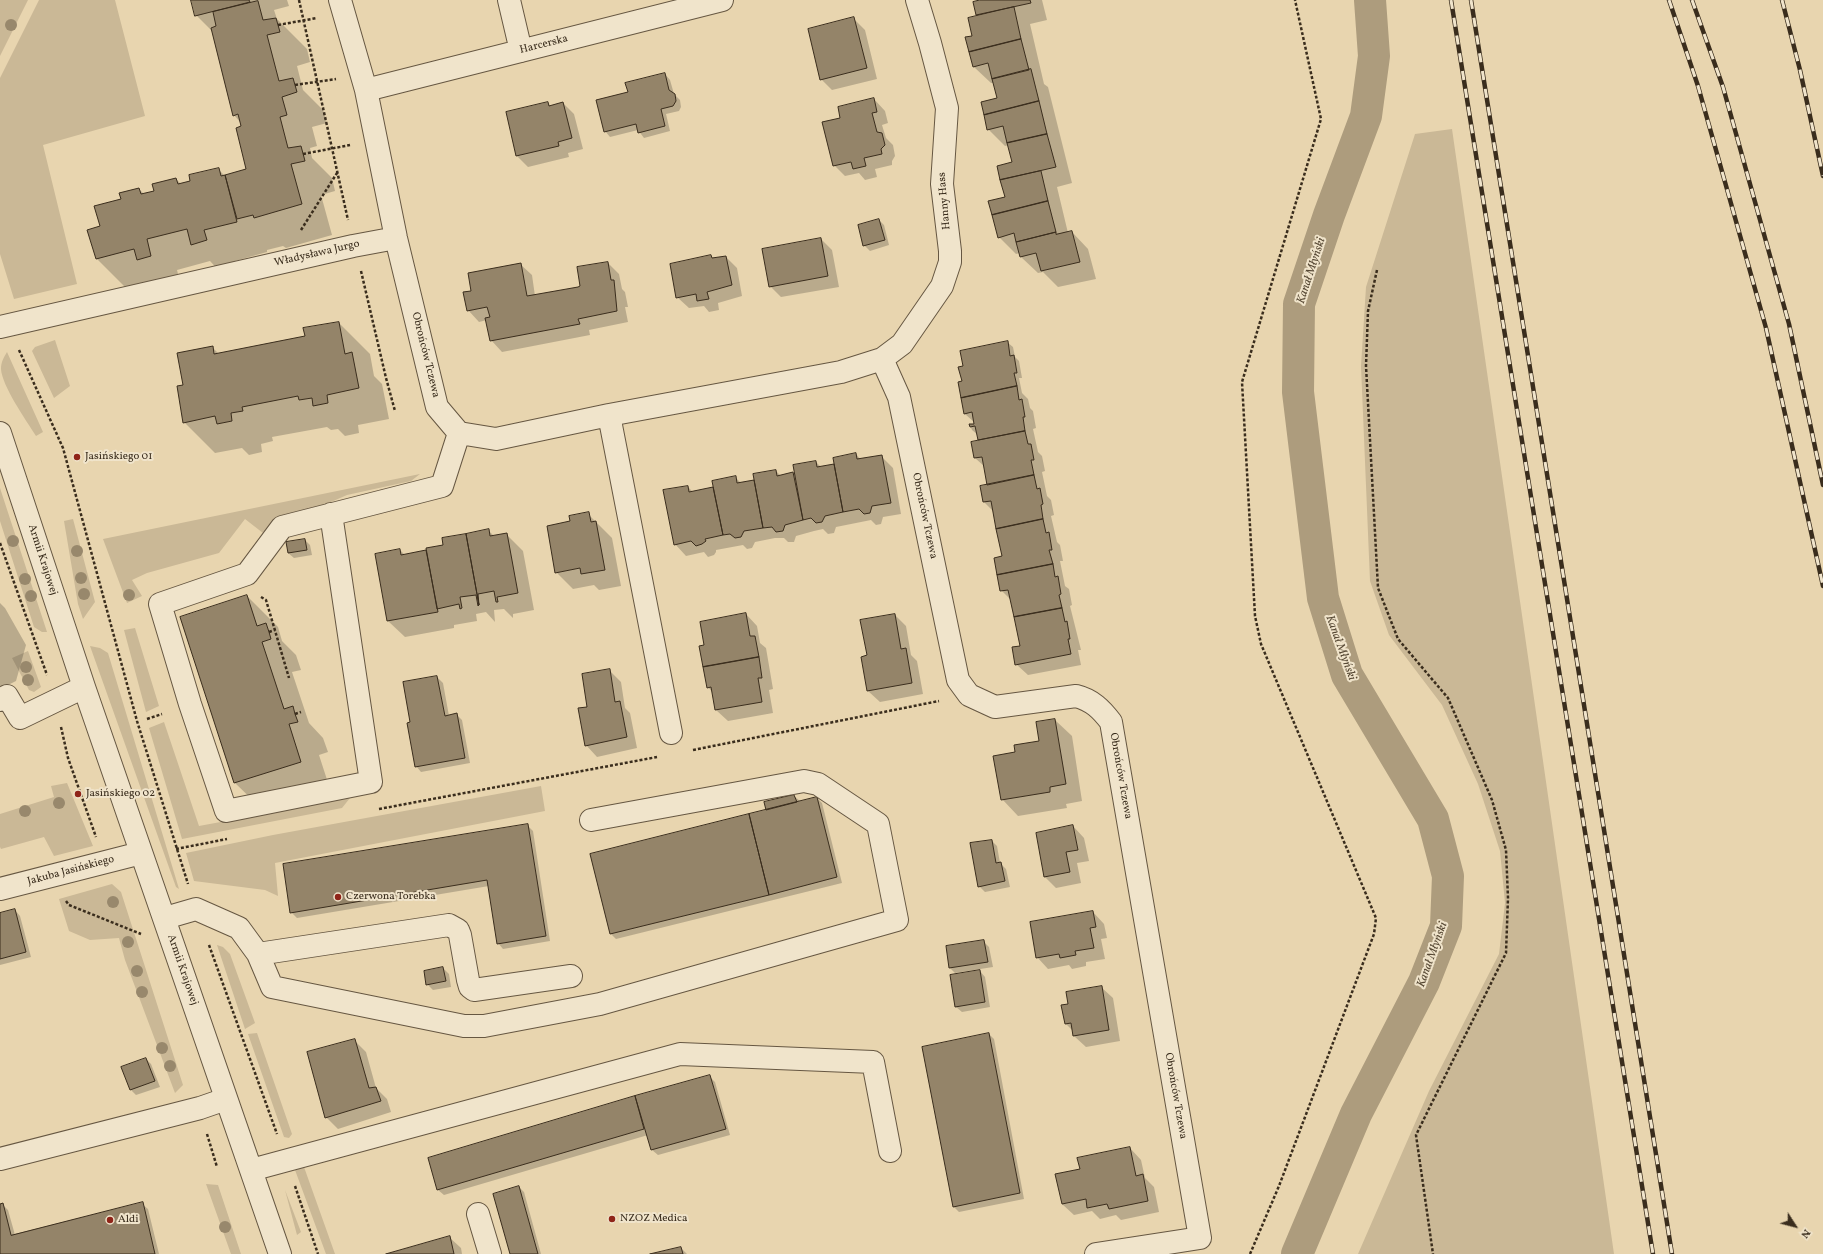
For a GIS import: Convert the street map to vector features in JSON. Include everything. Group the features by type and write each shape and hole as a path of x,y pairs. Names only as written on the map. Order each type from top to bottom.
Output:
{"street":[{"path":"509,0 521,51"},
{"name":"Harcerska","path":"364,82 521,51 722,0"},
{"name":"Hanny Hass","path":"882,359 902,344 942,286 950,262 942,184 946,108 930,43 917,0"},
{"path":"341,6 364,82 396,238"},
{"name":"Obrońców Tczewa","path":"396,238 437,407 459,433"},
{"name":"Władysława Jurgo","path":"4,326 354,246 396,238"},
{"path":"331,514 371,782 226,811 190,704 160,604 246,574 282,527 331,514 442,486 459,433 496,439 610,415 841,372 882,359"},
{"name":"Obrońców Tczewa","path":"882,359 899,398 958,680 969,695 995,707 1076,696 1087,699 1095,704 1111,722 1200,1238 1096,1254"},
{"path":"610,415 671,732"},
{"name":"Armii Krajowej","path":"0,433 84,687 280,1254"},
{"path":"0,700 7,696 20,718 84,687"},
{"path":"165,918 196,909 239,928 258,954 272,987 464,1026 484,1026 600,1004 897,920 878,824 818,784 804,781 591,820"},
{"name":"Jakuba Jasińskiego","path":"0,889 142,852"},
{"path":"258,954 449,925 458,930 460,935 468,980 470,987 474,990 571,976"},
{"path":"251,1170 680,1054 873,1062 890,1151"},
{"path":"0,1159 200,1108 226,1099"},
{"path":"478,1214 490,1254"}],"path":[{"path":"299,0 354,246 395,411"},
{"path":"1250,1254 1279,1186 1366,957 1374,934 1376,918 1261,644 1255,616 1242,382 1321,119 1295,0"},
{"path":"278,25 303,20 341,6"},
{"path":"295,85 317,82 364,82"},
{"path":"303,154 377,141"},
{"path":"300,231 337,172"},
{"path":"1377,270 1368,311 1366,366 1378,588 1398,638 1448,698 1492,800 1506,850 1508,898 1506,953 1416,1136 1433,1254"},
{"path":"4,326 63,448 137,721 176,849 318,1254"},
{"path":"260,596 266,600 289,678"},
{"path":"269,632 275,630"},
{"path":"689,750 969,695"},
{"path":"296,714 301,712"},
{"path":"147,719 162,714"},
{"path":"377,810 662,756"},
{"path":"176,849 230,838"},
{"path":"62,896 69,905 144,934"}],"shaded area":[{"path":"0,0 28,0 0,56"},
{"path":"39,0 115,0 145,116 43,145 77,284 14,299 0,254 0,78"},
{"path":"1452,129 1614,1254 1358,1254 1429,1091 1499,954 1505,903 1500,851 1478,784 1442,705 1389,635 1370,581 1361,366 1366,287 1415,134"},
{"path":"55,340 70,386 54,398 32,351 35,347"},
{"path":"7,352 43,432 36,436 15,403 2,376 2,364"},
{"path":"420,474 411,481 347,495 308,512 279,517 263,533 245,519 219,553 147,573 132,580 142,596 127,603 103,539"},
{"path":"0,488 47,632 42,632 34,627 0,521"},
{"path":"73,519 95,602 83,619 78,604 64,521"},
{"path":"135,628 159,706 146,712 124,630"},
{"path":"90,646 100,648 108,653 179,889 176,887"},
{"path":"28,651 41,687 34,692 29,690 12,658"},
{"path":"164,722 199,826 350,798 342,808 182,839 149,728"},
{"path":"67,783 93,846 54,856 44,837 1,849 0,814 54,797 51,786"},
{"path":"541,786 545,811 275,863 278,896 265,890 194,881 186,853 273,835"},
{"path":"112,884 121,892 183,1085 175,1093 125,960 119,938 90,940 69,931 59,899"},
{"path":"217,945 223,947 230,954 255,1023 245,1029"},
{"path":"257,1033 292,1134 289,1138 284,1137 248,1034"},
{"path":"304,1167 335,1254 326,1254 295,1170"},
{"path":"206,1184 218,1185 241,1254 231,1254"},
{"path":"285,1190 301,1232 297,1235"}],"building":[{"path":"191,0 249,0 250,2 195,16"},
{"path":"980,0 1030,0 1031,3 976,15 973,2"},
{"path":"258,1 263,20 276,18 280,32 267,35 279,81 293,78 297,92 282,97 287,115 280,117 288,148 301,146 305,161 291,164 302,204 254,218 253,215 237,219 225,175 246,169 236,128 241,126 238,114 233,116 211,28 216,26 213,12"},
{"path":"1014,7 1021,39 969,52 965,37 972,36 968,18"},
{"path":"854,17 867,68 820,80 808,29"},
{"path":"1021,39 1029,70 992,79 988,63 973,67 969,52"},
{"path":"1031,69 1039,101 984,115 981,102 997,98 992,79"},
{"path":"665,73 669,90 675,94 676,101 673,106 661,109 665,126 638,133 636,124 604,132 596,100 628,92 625,83"},
{"path":"874,98 877,112 872,113 877,132 882,133 885,145 881,149 882,154 864,158 866,166 853,169 851,162 833,166 822,122 840,118 838,107"},
{"path":"1039,101 1047,134 1007,143 1003,126 987,130 984,115"},
{"path":"548,102 549,106 563,102 572,138 558,142 559,146 516,156 506,112"},
{"path":"1047,134 1056,167 1000,180 997,166 1012,162 1007,143"},
{"path":"219,168 221,176 225,175 237,222 204,230 207,240 191,245 187,229 147,239 151,256 137,260 134,249 96,259 87,230 100,226 94,206 121,199 119,193 139,188 141,194 154,191 152,184 176,178 178,184 190,181 189,175"},
{"path":"1041,171 1048,201 992,215 988,201 1005,197 1000,180"},
{"path":"1048,201 1056,232 1016,242 1014,233 998,238 992,215"},
{"path":"879,219 885,240 863,246 858,225"},
{"path":"1072,231 1080,262 1041,271 1036,253 1020,257 1016,242 1056,232 1056,234"},
{"path":"821,238 828,276 769,287 762,249"},
{"path":"711,255 712,258 726,256 732,285 707,292 709,299 697,301 696,294 676,298 670,264"},
{"path":"608,262 611,280 614,280 617,311 578,319 580,324 490,341 485,318 490,317 487,307 467,311 463,292 471,291 468,273 521,263 527,296 578,287 580,286 577,267"},
{"path":"339,322 345,354 352,352 359,388 327,395 328,403 313,406 312,398 299,400 298,396 242,407 243,411 231,413 232,421 217,424 215,416 183,423 177,386 183,385 177,353 213,346 214,354 305,336 303,328"},
{"path":"1008,341 1010,356 1014,355 1017,373 1014,373 1017,386 961,398 958,382 962,381 958,367 963,366 960,351"},
{"path":"1017,386 1019,400 1022,399 1025,417 1023,417 1025,431 978,440 975,426 970,427 969,424 974,424 972,412 964,414 961,398"},
{"path":"1025,431 1028,444 1031,444 1034,460 1031,460 1034,475 987,485 982,457 974,458 971,442"},
{"path":"856,453 857,459 882,455 891,503 872,506 870,513 864,514 859,509 843,512 833,458"},
{"path":"816,461 817,467 834,464 843,512 825,516 822,522 816,523 811,518 803,520 793,465"},
{"path":"776,470 777,476 793,472 803,520 785,525 783,531 776,532 772,527 763,528 753,474"},
{"path":"1034,475 1037,489 1040,488 1043,504 1041,505 1043,519 996,529 991,501 983,502 980,486"},
{"path":"736,476 737,483 754,480 763,528 744,531 741,537 735,538 730,534 723,535 712,481"},
{"path":"688,486 689,492 713,487 723,535 705,539 706,541 696,546 691,541 674,545 663,490"},
{"path":"589,512 591,522 596,521 605,570 581,574 580,568 555,573 547,526 570,521 569,516"},
{"path":"1043,519 1046,533 1049,532 1052,550 1049,550 1053,564 997,575 994,558 1002,556 996,529"},
{"path":"489,529 490,536 507,533 518,593 497,597 498,602 496,602 494,591 478,594 479,605 466,534"},
{"path":"466,534 479,605 478,606 476,595 460,597 462,608 460,609 459,604 437,609 426,548 443,545 442,538"},
{"path":"305,539 307,550 288,553 286,542"},
{"path":"400,549 401,555 426,550 438,612 387,621 375,554"},
{"path":"1053,564 1055,577 1058,576 1061,594 1059,595 1062,608 1014,617 1008,590 1000,591 997,575"},
{"path":"247,595 257,626 266,623 269,632 271,639 262,642 284,709 293,706 298,722 289,724 301,762 234,783 180,617"},
{"path":"1062,608 1065,622 1067,621 1071,654 1015,665 1012,647 1020,646 1014,617"},
{"path":"746,613 750,636 755,636 759,657 703,667 699,646 704,645 700,622"},
{"path":"895,614 901,649 906,648 912,683 867,691 861,657 867,655 860,620"},
{"path":"759,657 762,678 758,678 762,702 715,710 711,687 707,688 703,667"},
{"path":"610,669 615,702 620,701 627,737 585,746 578,708 587,707 582,674"},
{"path":"437,676 445,716 457,713 465,758 415,767 407,723 410,722 403,682"},
{"path":"1055,719 1066,784 1050,787 1050,792 1001,800 993,756 1015,752 1014,745 1039,741 1036,722"},
{"path":"794,795 797,802 766,810 764,802"},
{"path":"817,797 837,877 769,895 749,814"},
{"path":"749,814 769,895 610,934 590,854"},
{"name":"Czerwona Torebka","path":"528,824 546,936 497,944 487,880 290,913 283,864"},
{"path":"1073,825 1078,850 1066,852 1070,872 1044,877 1036,833"},
{"path":"992,840 996,863 1001,862 1005,881 978,887 970,843"},
{"path":"15,909 26,952 0,959 0,913"},
{"path":"1093,911 1096,927 1090,928 1094,948 1075,951 1076,955 1060,958 1059,954 1036,958 1030,922"},
{"path":"984,940 988,962 949,968 946,946"},
{"path":"443,967 446,981 426,985 424,971"},
{"path":"980,970 985,1002 955,1007 950,975"},
{"path":"1102,986 1109,1030 1073,1036 1071,1023 1065,1024 1061,1005 1068,1004 1066,992"},
{"path":"989,1033 1020,1193 953,1207 922,1047"},
{"path":"355,1039 369,1088 376,1087 381,1101 325,1118 307,1052"},
{"path":"146,1058 155,1081 130,1090 121,1067"},
{"path":"710,1075 726,1129 651,1150 635,1096"},
{"path":"635,1096 644,1129 437,1190 428,1158"},
{"path":"1130,1147 1136,1176 1143,1174 1148,1201 1109,1209 1107,1204 1087,1208 1086,1199 1062,1204 1055,1174 1080,1169 1077,1158"},
{"path":"519,1186 538,1254 510,1254 493,1194"},
{"name":"Aldi","path":"143,1202 155,1254 0,1254 0,1204 3,1203 11,1235"},
{"path":"450,1236 454,1254 386,1254"},
{"path":"681,1247 683,1254 650,1254"}],"waterway":[{"name":"Kanał Młyński","path":"1297,1254 1356,1114 1424,982 1446,926 1448,876 1433,819 1347,675 1323,598 1298,392 1299,304 1329,215 1366,116 1374,56 1370,0"}],"railway":[{"path":"1451,0 1653,1254"},
{"path":"1471,0 1672,1254"},
{"path":"1669,0 1698,86 1766,328 1823,586"},
{"path":"1692,0 1723,87 1789,324 1823,485"},
{"path":"1782,0 1800,70 1823,176"}],"place":[{"name":"Jasińskiego 01","path":"77,457"},
{"name":"Jasińskiego 02","path":"78,794"},
{"name":"Czerwona Torebka","path":"338,897"},
{"name":"NZOZ Medica","path":"612,1219"},
{"name":"Aldi","path":"110,1220"}]}
